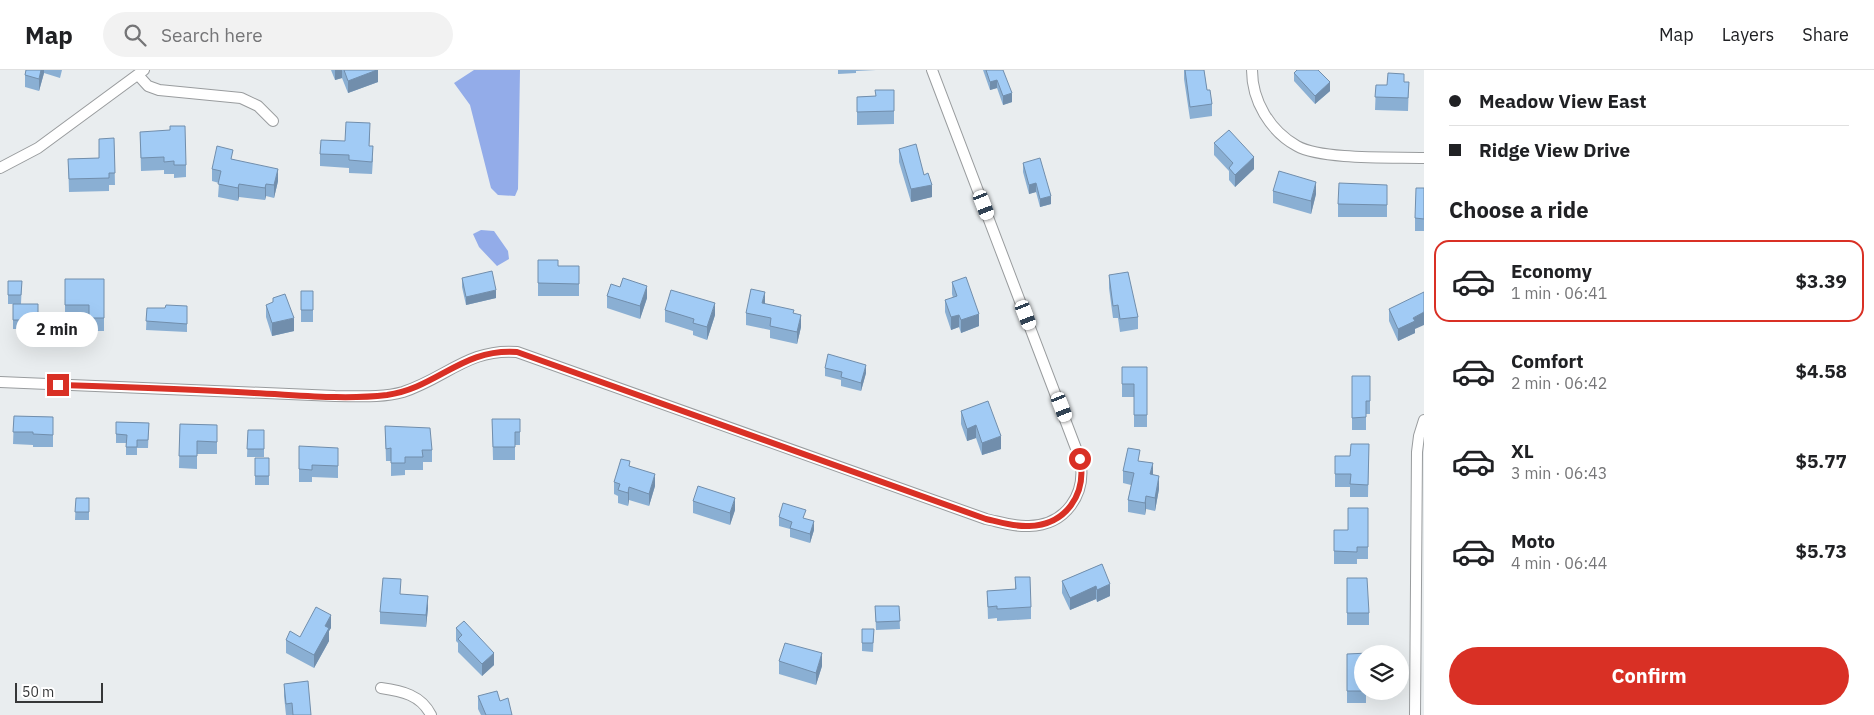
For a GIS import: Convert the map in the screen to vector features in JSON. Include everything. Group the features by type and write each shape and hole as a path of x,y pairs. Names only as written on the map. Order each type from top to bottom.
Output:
{"street":[{"path":"0,382 335,396 386,395 418,386 472,358 488,353 517,352 986,519 1006,524 1028,526 1049,523 1059,518 1068,510 1078,494 1082,482 1080,459 932,70"},
{"path":"1252,70 1254,93 1261,111 1280,132 1298,146 1313,151 1424,158"},
{"path":"0,168 38,148 141,72 148,86 159,90 242,98 258,106 273,121"},
{"path":"1415,715 1417,452 1424,420"},
{"path":"382,688 406,691 420,701 431,715"}],"water":[{"path":"474,70 520,70 518,189 515,196 498,195 491,188 470,105 454,83"},
{"path":"481,230 494,231 508,251 509,259 497,266 479,247 473,234"}],"building":[{"path":"26,70 41,70 39,79 25,75"},
{"path":"344,70 377,70 348,81"},
{"path":"986,70 1003,70 1012,93 1003,96 997,80 990,82"},
{"path":"1185,70 1204,70 1207,90 1210,90 1212,104 1190,107"},
{"path":"1297,70 1318,70 1330,82 1315,96 1294,73"},
{"path":"1388,73 1404,74 1404,82 1409,82 1408,98 1375,97 1376,85 1387,85"},
{"path":"875,90 894,90 894,111 857,112 857,97 876,96"},
{"path":"346,122 370,123 369,146 373,146 372,162 349,160 349,155 320,154 321,140 345,141"},
{"path":"170,126 185,126 186,165 174,165 174,161 164,162 164,157 141,158 140,132 170,130"},
{"path":"1229,130 1254,157 1235,175 1229,168 1233,163 1214,143"},
{"path":"114,138 115,173 109,173 109,178 69,179 68,159 99,158 99,139"},
{"path":"916,144 924,175 928,173 932,185 911,189 899,149"},
{"path":"217,146 233,150 231,159 278,169 274,185 266,184 265,188 239,184 238,188 218,184 221,171 212,169"},
{"path":"1040,158 1051,196 1040,199 1036,183 1029,185 1023,163"},
{"path":"1279,171 1316,182 1311,201 1273,191"},
{"path":"1339,183 1387,185 1387,205 1338,204"},
{"path":"1416,188 1424,188 1424,219 1415,218"},
{"path":"538,260 558,260 558,266 579,266 579,284 538,283"},
{"path":"492,271 496,290 466,297 462,278"},
{"path":"1128,272 1138,317 1120,319 1118,305 1113,306 1109,275"},
{"path":"966,277 979,314 961,320 959,315 951,317 945,300 957,296 952,282"},
{"path":"623,278 647,286 640,306 607,296 611,284 620,287"},
{"path":"65,279 104,279 104,318 89,318 89,305 65,305"},
{"path":"8,281 22,281 21,295 8,295"},
{"path":"751,289 765,292 762,303 794,310 793,313 801,315 797,332 770,326 771,318 746,313"},
{"path":"671,290 715,303 707,327 693,323 694,319 665,310"},
{"path":"301,291 313,291 313,310 301,310"},
{"path":"1424,292 1424,312 1413,318 1415,321 1398,329 1389,309"},
{"path":"285,294 294,318 272,323 266,305 273,302 273,298"},
{"path":"13,304 38,304 38,320 13,320"},
{"path":"166,305 187,306 187,324 146,321 147,308 165,308"},
{"path":"828,354 866,365 861,383 841,377 842,372 825,368"},
{"path":"1122,367 1147,367 1147,415 1134,415 1134,384 1122,384"},
{"path":"1352,376 1370,376 1370,401 1366,401 1366,417 1352,418"},
{"path":"988,401 1001,436 982,443 976,425 967,429 961,411"},
{"path":"14,416 53,417 53,435 13,432"},
{"path":"492,419 520,419 520,432 515,432 515,447 493,447"},
{"path":"116,422 149,423 148,440 137,440 137,447 126,447 127,435 116,434"},
{"path":"180,424 217,425 217,442 197,441 197,456 179,456"},
{"path":"385,426 430,428 432,450 422,450 423,457 405,457 405,463 391,463 391,448 386,449"},
{"path":"248,430 264,430 264,449 247,449"},
{"path":"1351,444 1369,444 1368,485 1350,484 1351,474 1335,474 1335,456 1350,456"},
{"path":"299,446 338,448 338,466 312,465 312,470 299,469"},
{"path":"1128,448 1140,450 1138,461 1153,463 1150,474 1159,476 1155,498 1146,496 1145,503 1128,500 1134,473 1123,471"},
{"path":"255,458 269,458 269,476 255,476"},
{"path":"621,459 630,461 629,466 655,474 649,494 629,487 628,493 618,490 620,484 614,482"},
{"path":"698,486 735,498 730,513 693,501"},
{"path":"76,498 89,498 89,512 75,512"},
{"path":"783,503 806,510 803,518 814,521 810,534 790,528 792,522 779,517"},
{"path":"1348,508 1368,508 1368,547 1357,547 1357,552 1334,551 1334,530 1348,530"},
{"path":"1102,564 1110,584 1097,590 1096,586 1070,598 1062,581"},
{"path":"1015,577 1030,577 1031,607 997,609 997,606 988,607 987,591 1016,589"},
{"path":"383,578 401,579 400,594 428,596 426,615 380,612"},
{"path":"1347,578 1367,578 1369,613 1347,613"},
{"path":"875,606 899,606 900,621 876,622"},
{"path":"316,607 331,615 325,626 329,628 314,655 286,640 290,631 300,637"},
{"path":"464,621 494,653 482,664 458,639 462,635 456,628"},
{"path":"862,629 874,629 873,643 862,643"},
{"path":"785,643 822,653 816,673 779,661"},
{"path":"1347,654 1354,654 1354,691 1347,691"},
{"path":"308,681 311,715 293,715 292,703 286,704 284,684"},
{"path":"497,691 500,701 508,698 512,715 486,715 478,696"}],"route":[{"path":"58,385 335,396 386,395 418,386 472,358 503,351 517,352 598,379 986,519 1006,524 1028,526 1049,523 1059,518 1068,510 1078,494 1082,482 1080,459"}]}
